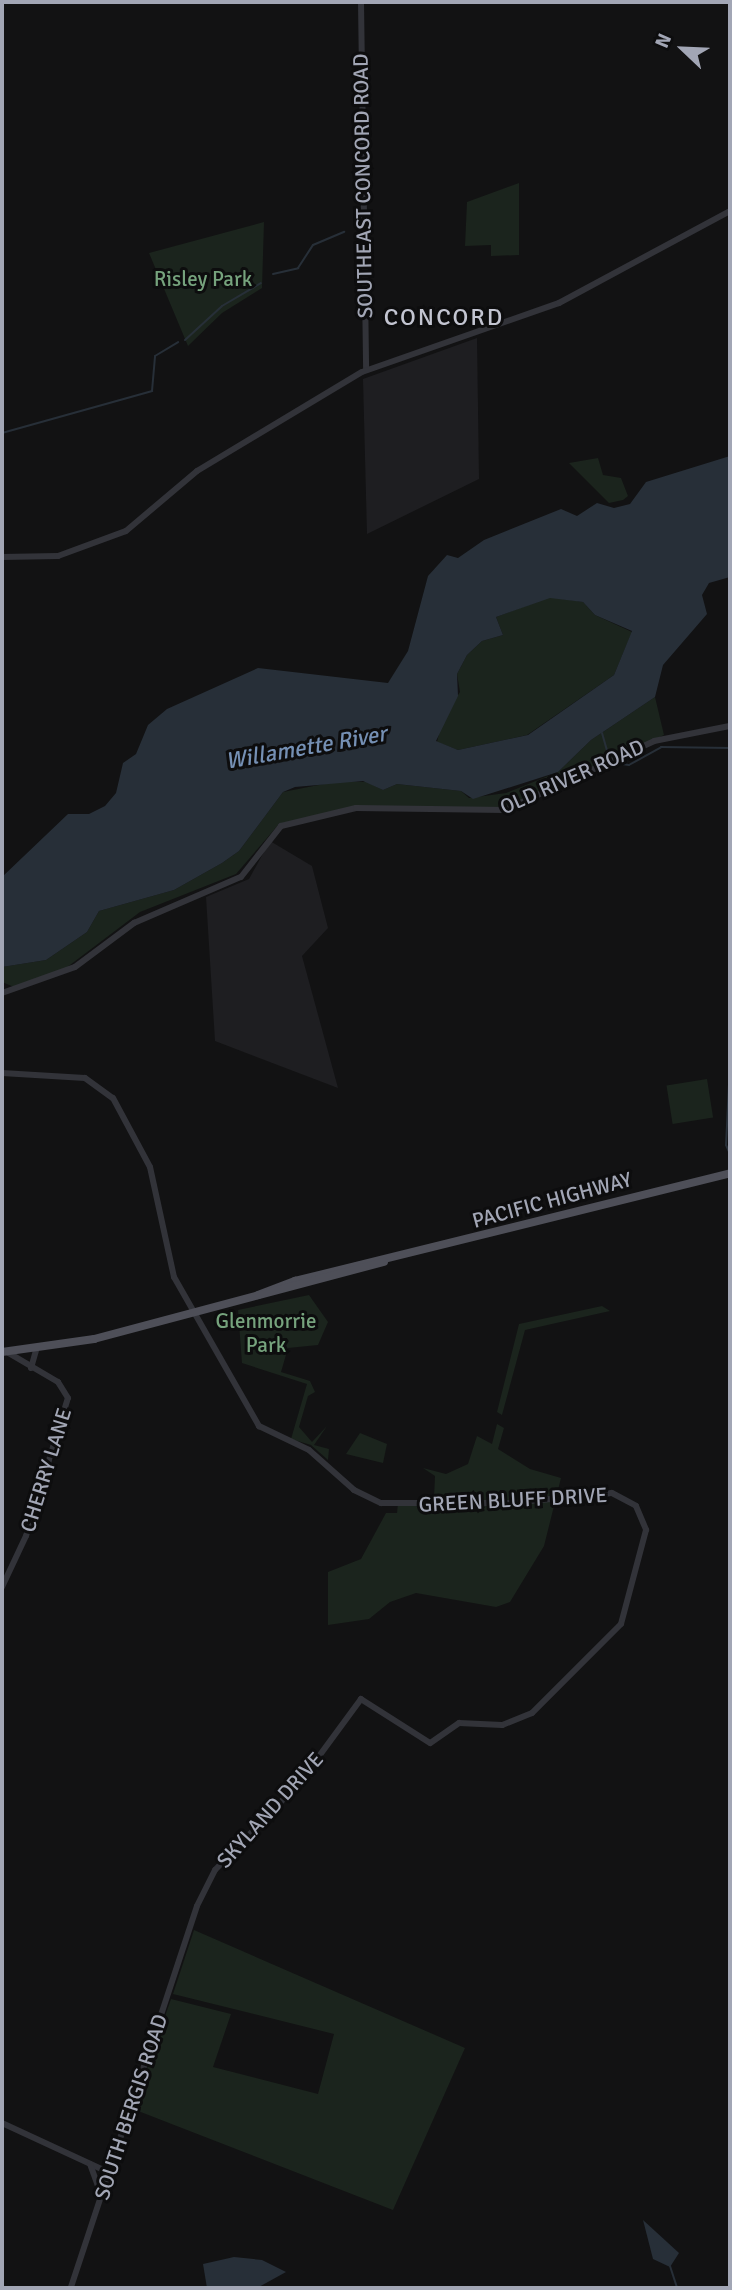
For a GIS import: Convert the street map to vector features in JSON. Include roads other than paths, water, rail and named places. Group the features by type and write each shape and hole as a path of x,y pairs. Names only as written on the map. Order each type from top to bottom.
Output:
{"main road":[{"name":"PACIFIC HIGHWAY","path":"4,1352 37,1351 90,1338 730,1173"}],"street":[{"name":"SOUTHEAST CONCORD ROAD","path":"361,2 366,370"},
{"path":"2,557 58,556 126,531 197,471 366,370 559,303 730,211"},
{"name":"OLD RIVER ROAD","path":"2,993 75,967 134,923 242,877 281,826 356,808 505,810 649,743 730,726"},
{"name":"GREEN BLUFF DRIVE","path":"2,1073 82,1078 110,1094 146,1155 163,1245 193,1311 259,1426 306,1449 362,1496 389,1505 515,1503 609,1493 632,1502 644,1520 645,1543 627,1611 604,1644 524,1718 499,1725 462,1722 430,1743 361,1699"},
{"path":"31,1368 37,1351"},
{"name":"CHERRY LANE","path":"2,1587 26,1536 67,1401 62,1385 4,1352"},
{"name":"SKYLAND DRIVE","path":"190,1926 215,1870 300,1782 361,1699"},
{"name":"SOUTH BERGIS ROAD","path":"71,2288 190,1926"},
{"path":"2,2123 110,2173"},
{"path":"90,2164 101,2198"}],"water":[{"name":"Willamette River","path":"730,456 730,577 709,583 702,595 707,614 663,665 655,697 591,740 558,772 473,799 461,791 397,784 383,790 363,781 295,787 283,792 239,851 222,863 174,890 99,911 87,932 46,960 2,967 2,877 68,814 89,814 105,806 116,793 123,763 136,754 148,725 167,709 258,668 388,683 408,651 428,576 447,555 458,558 484,540 561,509 577,516 597,503 614,508 630,504 646,482","holes":["550,598 583,602 595,615 632,631 614,675 528,735 458,750 436,741 458,696 457,674 467,655 482,641 503,635 496,617"]},
{"path":"643,2220 679,2253 670,2267 653,2259"},
{"path":"234,2257 262,2260 286,2272 257,2288 207,2288 203,2264"}],"waterway":[{"path":"273,274 298,268 313,245 344,232"},
{"path":"185,340 222,306 261,283"},
{"path":"2,433 152,391 155,356 178,342"},
{"path":"602,733 608,754"},
{"path":"616,763 629,765 661,747 730,748"},
{"path":"730,1064 726,1145 730,1154"},
{"path":"670,2266 677,2288"}],"district":[{"name":"CONCORD","path":"444,318"}],"park label":[{"name":"Risley Park","path":"203,279"},
{"name":"Glenmorrie Park","path":"266,1333"}]}
